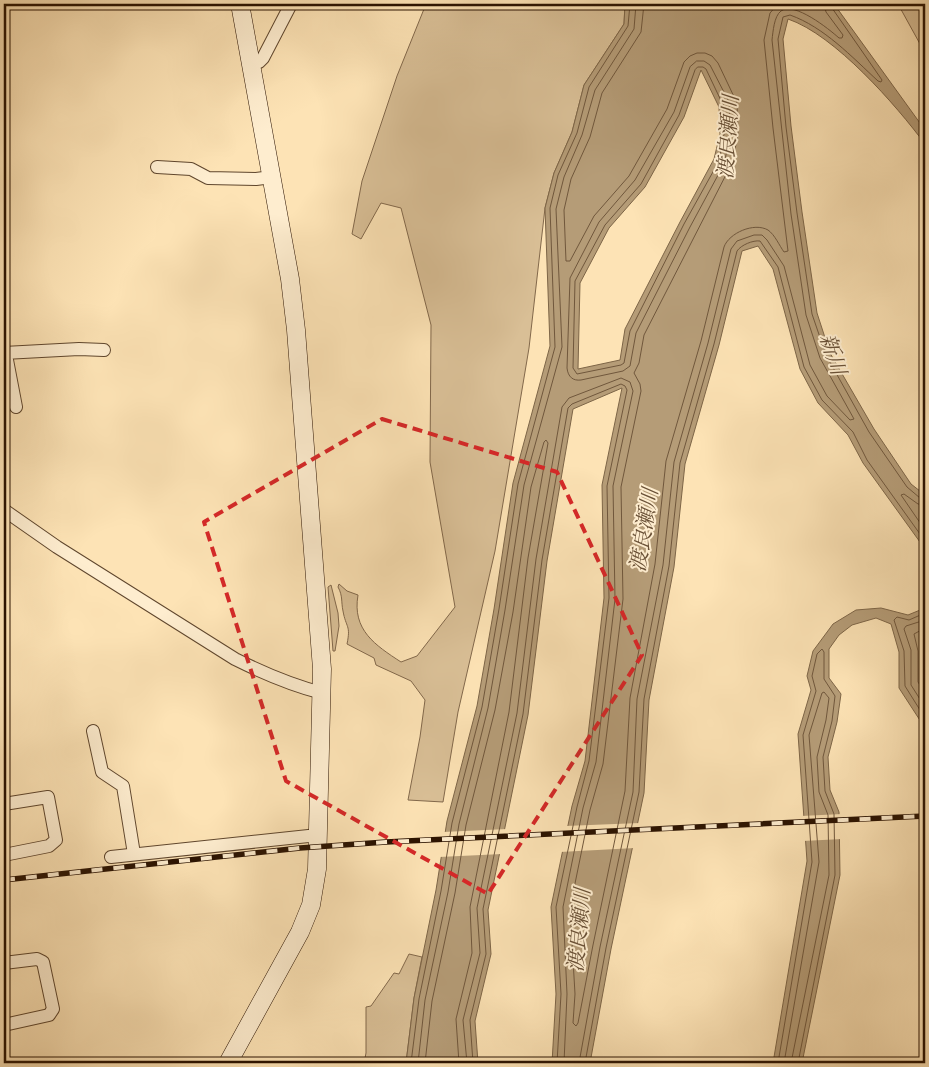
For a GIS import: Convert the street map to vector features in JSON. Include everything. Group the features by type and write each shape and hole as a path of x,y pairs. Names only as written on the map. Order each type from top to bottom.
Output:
{"street":[{"path":"228,1063 306,918 314,892 317,869 322,693 321,643 313,567 290,279 240,4"},
{"path":"251,65 263,58 291,4"},
{"path":"157,166 191,169 208,178 256,179 272,177"},
{"path":"16,407 7,360 4,354 79,349 104,350"},
{"path":"4,510 57,547 235,659 303,688 322,693"},
{"path":"93,731 102,772 123,786 134,854"},
{"path":"4,804 48,797 56,840 49,846 4,855"},
{"path":"111,857 318,835"},
{"path":"4,963 37,959 43,962 52,1009 49,1015 4,1025"}],"highlighted area":[{"path":"382,419 557,472 642,655 488,894 286,781 204,522"}],"shaded area":[{"path":"426,4 625,4 624,24 584,85 572,132 554,173 545,208 529,348 495,551 458,712 443,802 408,800 425,700 411,681 376,665 374,658 347,644 348,630 341,593 338,587 339,584 347,591 358,595 357,607 362,627 374,643 401,662 417,656 455,607 430,462 431,325 401,208 381,203 361,239 352,234 362,181 397,76"},
{"path":"898,4 925,4 925,53"},
{"path":"331,585 338,613 339,626 335,651 333,651 328,587"},
{"path":"409,954 422,957 414,998 406,1063 364,1063 366,1053 366,1007 371,1006 394,973 399,974"}],"water":[{"name":"渡良瀬川","path":"625,4 834,4 925,130 925,144 898,110 844,55 806,27 788,19 783,39 791,126 817,313 830,353 874,429 911,484 925,495 925,549 863,463 848,435 818,403 800,369 773,269 758,246 742,251 719,345 685,464 674,567 649,700 644,793 611,949 590,1063 552,1063 556,994 551,907 572,806 585,761 604,598 602,485 622,388 573,409 547,561 528,715 488,910 491,954 475,1021 478,1063 406,1063 414,998 436,890 447,821 477,706 513,483 550,346 545,208 554,173 572,132 584,85 624,24","holes":["701,70 719,107 720,134 714,159 625,329 620,360 578,369 580,283 609,228 645,187 684,117"]},
{"path":"881,608 908,615 925,608 925,728 899,688 899,652 891,624 876,618 852,625 839,635 829,649 829,678 841,694 837,722 828,757 830,790 839,812 840,875 802,1063 773,1063 807,861 798,734 811,690 807,676 813,651 833,624 856,610"}],"pier":[{"path":"842,814 842,839 803,841 801,816"},
{"path":"640,823 635,848 560,852 565,826"},
{"path":"507,829 502,854 439,857 443,832"}],"railway":[{"path":"4,880 300,848 386,842 925,816"}],"water label":[{"name":"新川","path":"833,354"}]}
